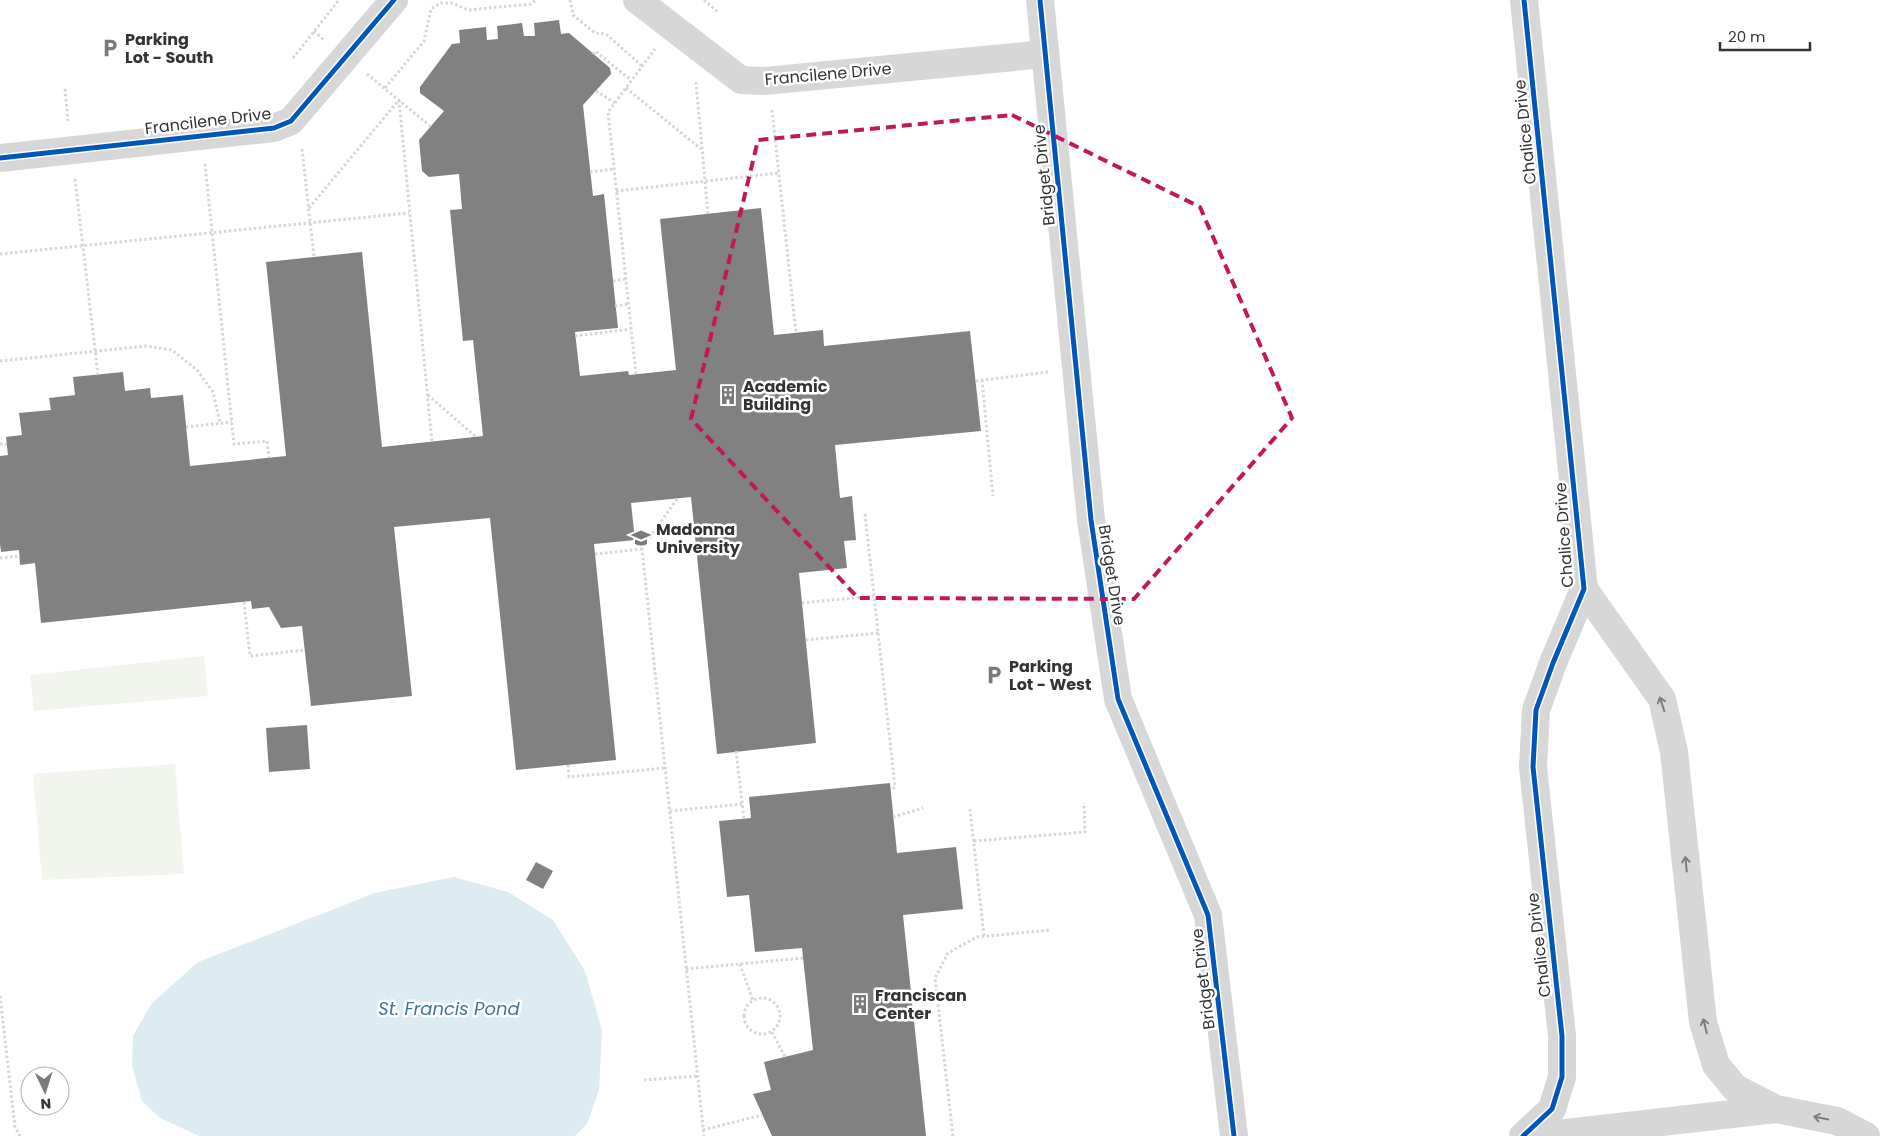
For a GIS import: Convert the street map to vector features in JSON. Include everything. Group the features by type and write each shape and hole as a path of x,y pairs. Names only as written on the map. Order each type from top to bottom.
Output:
{"street":[{"name":"Francilene Drive","path":"0,158 274,128 291,121 394,0"},
{"name":"Francilene Drive","path":"637,0 740,80 765,81 1045,54"},
{"name":"Bridget Drive","path":"1040,0 1091,520 1118,699 1208,915 1234,1136"},
{"name":"Chalice Drive","path":"1523,1136 1552,1109 1562,1076 1562,1036 1533,767 1536,710 1553,663 1584,589 1524,0"},
{"name":"Chalice Drive","path":"1584,589 1662,699 1674,752 1703,1022 1716,1065 1735,1088 1776,1109 1838,1121 1866,1136"},
{"name":"Chalice Drive","path":"1540,1136 1776,1109"}],"path":[{"path":"293,58 340,0"},
{"path":"385,88 424,41 431,9 441,3 452,3 468,10 531,4 536,0"},
{"path":"570,0 573,15 595,33 606,34 642,66"},
{"path":"704,0 719,13"},
{"path":"314,32 326,42"},
{"path":"636,374 608,112 658,44"},
{"path":"593,54 595,51 631,80"},
{"path":"364,72 430,126"},
{"path":"695,73 708,214"},
{"path":"626,88 702,149"},
{"path":"65,89 69,129"},
{"path":"596,91 615,104"},
{"path":"309,208 399,100"},
{"path":"399,100 432,442"},
{"path":"771,102 796,333"},
{"path":"302,144 314,257"},
{"path":"204,164 234,444 267,441 269,458"},
{"path":"590,172 614,169"},
{"path":"616,191 779,174"},
{"path":"74,176 98,374"},
{"path":"0,254 409,213"},
{"path":"613,281 626,279"},
{"path":"615,306 628,304"},
{"path":"575,336 631,329"},
{"path":"0,361 146,346 172,350 197,370 213,392 220,423"},
{"path":"976,381 1076,369"},
{"path":"982,380 993,496"},
{"path":"427,394 476,437"},
{"path":"186,427 232,422"},
{"path":"0,444 7,444"},
{"path":"677,499 642,549 704,1136"},
{"path":"865,514 896,787 890,790"},
{"path":"595,554 642,549"},
{"path":"0,558 20,556"},
{"path":"802,603 874,596"},
{"path":"244,602 250,656 305,650"},
{"path":"806,640 878,633"},
{"path":"736,752 744,819"},
{"path":"568,765 569,777 665,768"},
{"path":"974,842 1085,832 1084,803"},
{"path":"670,811 742,804"},
{"path":"893,818 923,808"},
{"path":"970,808 984,936"},
{"path":"953,1136 935,978 948,954 977,937 1051,930"},
{"path":"686,969 803,958"},
{"path":"740,964 753,1001"},
{"path":"0,996 14,1127 20,1136"},
{"path":"766,999 777,1007 780,1013 780,1020 772,1032 758,1034 747,1026 745,1012 753,1001 766,999"},
{"path":"772,1032 785,1057"},
{"path":"644,1080 698,1076"},
{"path":"703,1130 762,1115"}],"highlighted area":[{"path":"1012,115 1200,207 1292,418 1134,599 858,598 691,419 758,140"}],"shaded area":[{"path":"204,656 208,696 34,711 30,675"},
{"path":"175,764 184,874 42,880 33,774"}],"water":[{"name":"St. Francis Pond","path":"454,877 508,892 553,920 585,971 602,1030 599,1090 587,1124 575,1136 199,1136 160,1118 142,1101 132,1066 133,1036 152,1003 198,962 375,893"}],"building":[{"name":"Academic Building","path":"559,20 561,34 569,33 610,68 611,74 583,105 593,196 604,194 618,328 575,332 580,376 628,371 629,375 676,370 660,219 761,208 774,335 823,330 824,346 970,331 981,431 835,445 840,498 852,496 856,540 844,541 847,568 799,573 816,743 717,754 691,497 631,503 635,540 594,544 616,760 516,770 490,518 394,527 412,696 311,706 302,626 281,628 269,607 252,609 251,601 41,623 35,563 20,565 19,550 1,552 0,544 0,456 8,455 6,437 22,435 19,413 51,410 49,398 75,395 73,377 123,372 125,391 150,388 151,398 183,395 190,466 286,456 266,262 362,252 382,447 483,436 473,340 463,341 450,210 462,209 459,174 429,177 422,171 419,140 444,111 420,93 420,87 452,44 460,43 459,30 486,27 487,40 498,39 497,26 522,23 524,36 535,36 534,23"},
{"path":"307,725 310,769 269,772 266,728"},
{"name":"Franciscan Center","path":"890,783 897,853 956,847 963,909 903,915 926,1136 772,1136 753,1094 771,1090 764,1062 813,1050 802,948 755,952 749,895 727,897 719,821 751,818 749,797"},
{"path":"536,862 553,871 543,889 526,880"}],"cycle path":[{"path":"0,158 274,128 291,121 394,0"},
{"path":"1040,0 1091,520 1118,699 1208,915 1234,1136"},
{"path":"1523,1136 1552,1109 1562,1077 1562,1036 1533,767 1536,710 1553,663 1584,589 1524,0"}],"place":[{"name":"Parking Lot - South","path":"110,48"},
{"name":"Academic Building","path":"728,395"},
{"name":"Madonna University","path":"641,538"},
{"name":"Parking Lot - West","path":"994,675"},
{"name":"Franciscan Center","path":"860,1004"}]}
